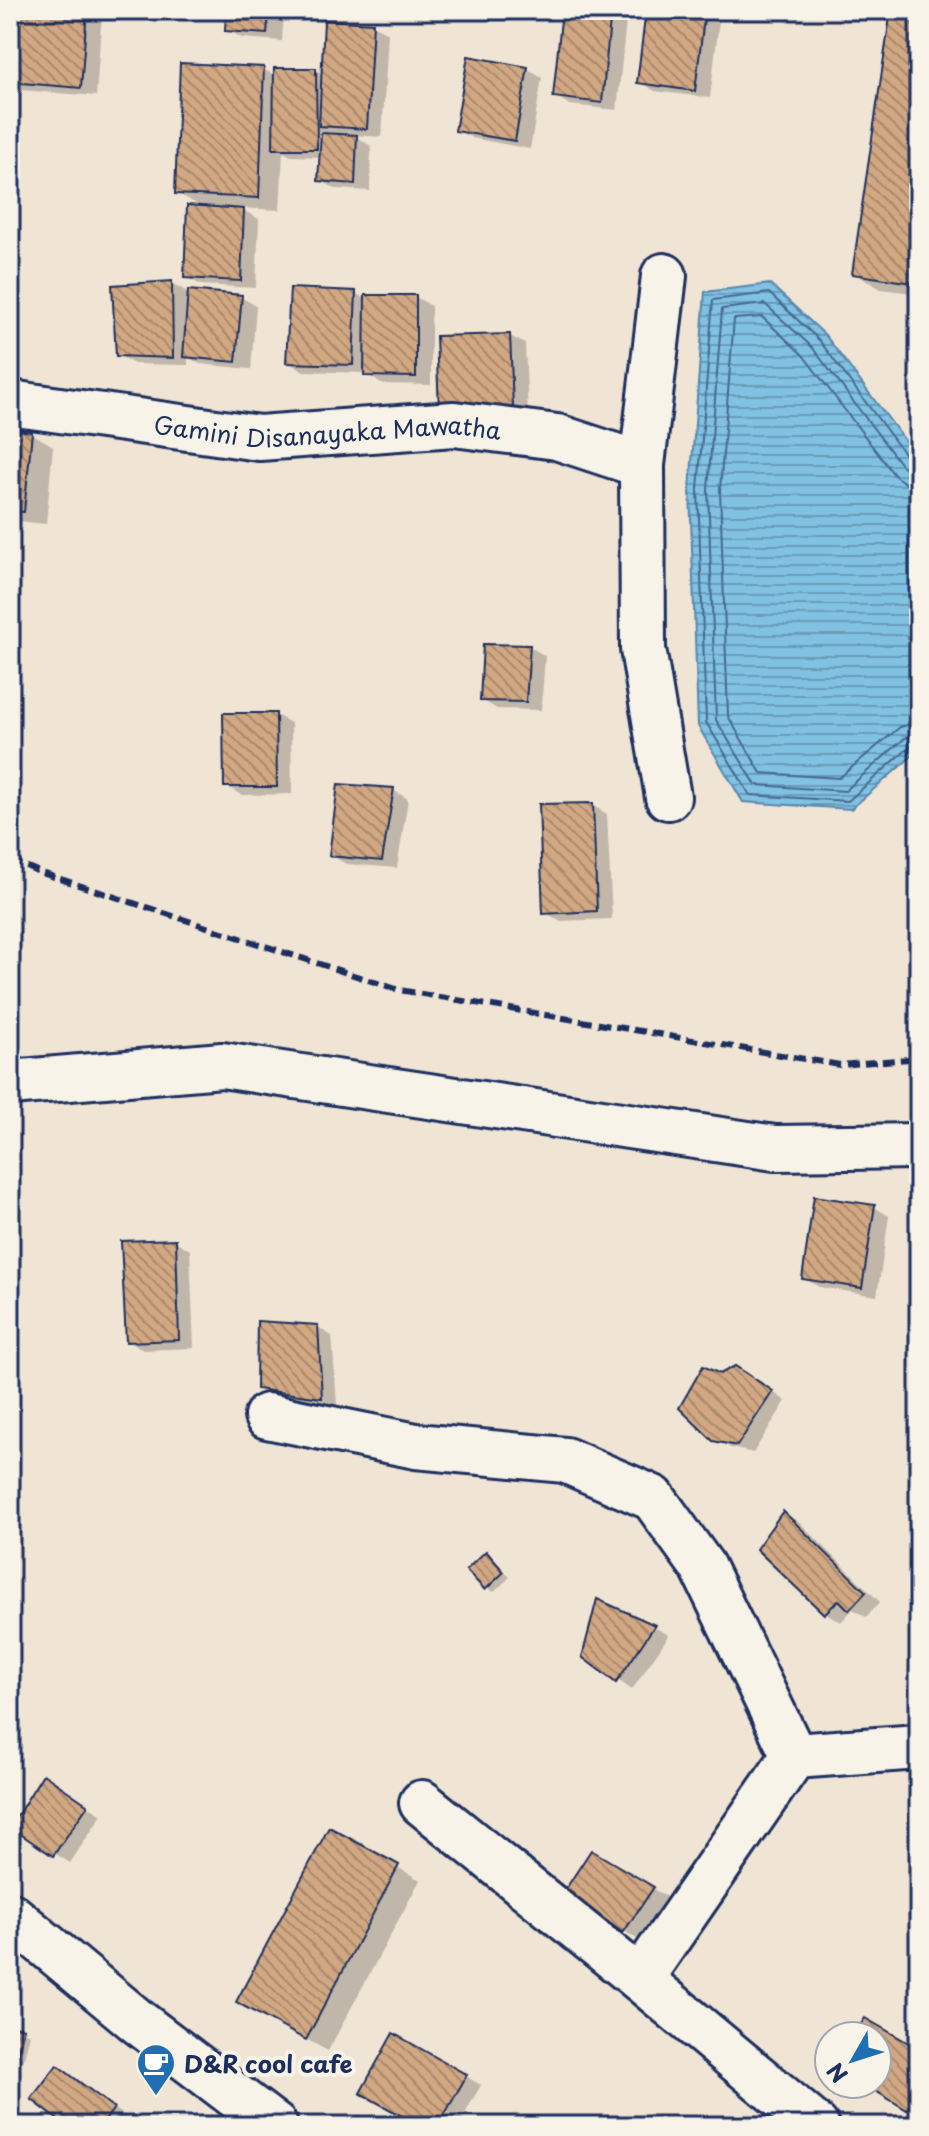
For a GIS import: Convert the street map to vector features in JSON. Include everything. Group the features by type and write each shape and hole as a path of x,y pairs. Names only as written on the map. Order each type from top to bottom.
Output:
{"main road":[{"path":"664,276 642,465 643,649 668,797"},
{"name":"Gamini Disanayaka Mawatha","path":"10,403 259,438 454,424 557,437 642,465"},
{"path":"10,1083 222,1065 775,1148 919,1146"},
{"path":"267,1416 416,1446 565,1460 653,1498 702,1566 794,1756"},
{"path":"794,1756 919,1747"},
{"path":"640,1979 794,1756"},
{"path":"422,1803 816,2126"},
{"path":"10,1915 137,2021 275,2126"}],"water":[{"path":"770,284 825,335 919,459 919,750 851,809 743,802 698,726 690,489 705,292"}],"building":[{"path":"10,10 87,10 81,88 10,82"},
{"path":"226,10 269,10 267,34 225,31"},
{"path":"562,10 611,10 602,103 553,97"},
{"path":"646,10 705,10 695,91 637,83"},
{"path":"891,10 919,10 919,284 852,274"},
{"path":"324,20 373,23 367,129 319,126"},
{"path":"468,56 528,67 515,141 455,131"},
{"path":"180,63 264,67 259,198 175,194"},
{"path":"274,68 316,68 317,149 273,149"},
{"path":"321,133 357,135 355,184 318,181"},
{"path":"187,205 244,209 241,281 184,278"},
{"path":"172,281 173,358 116,356 112,285"},
{"path":"290,288 356,291 353,365 286,363"},
{"path":"188,290 242,295 236,362 183,357"},
{"path":"365,295 416,295 416,377 364,376"},
{"path":"510,334 513,408 439,410 436,336"},
{"path":"10,429 32,432 24,512 10,511"},
{"path":"483,644 530,645 526,702 480,701"},
{"path":"223,713 276,713 277,787 224,787"},
{"path":"338,784 394,788 382,861 329,856"},
{"path":"593,803 597,911 543,914 539,804"},
{"path":"814,1196 875,1205 862,1288 802,1279"},
{"path":"176,1239 179,1340 126,1342 121,1241"},
{"path":"257,1321 318,1325 322,1398 256,1389"},
{"path":"703,1366 720,1374 735,1366 773,1391 737,1446 713,1441 679,1408"},
{"path":"783,1511 866,1592 849,1610 839,1600 824,1614 756,1549"},
{"path":"486,1551 504,1572 485,1590 466,1570"},
{"path":"597,1599 655,1625 616,1683 582,1657"},
{"path":"43,1774 88,1805 53,1856 10,1827"},
{"path":"329,1827 399,1865 306,2040 236,2002"},
{"path":"591,1850 654,1887 623,1933 565,1890"},
{"path":"10,2025 24,2028 16,2059 10,2058"},
{"path":"393,2033 467,2075 438,2126 420,2126 360,2093"},
{"path":"893,2034 919,2049 919,2085 907,2110 890,2100 893,2100"},
{"path":"57,2065 114,2108 101,2126 66,2126 31,2099"}],"railway":[{"path":"10,859 39,872 399,990 840,1065 919,1058"}],"place":[{"name":"D&R cool cafe","path":"156,2097"}]}
